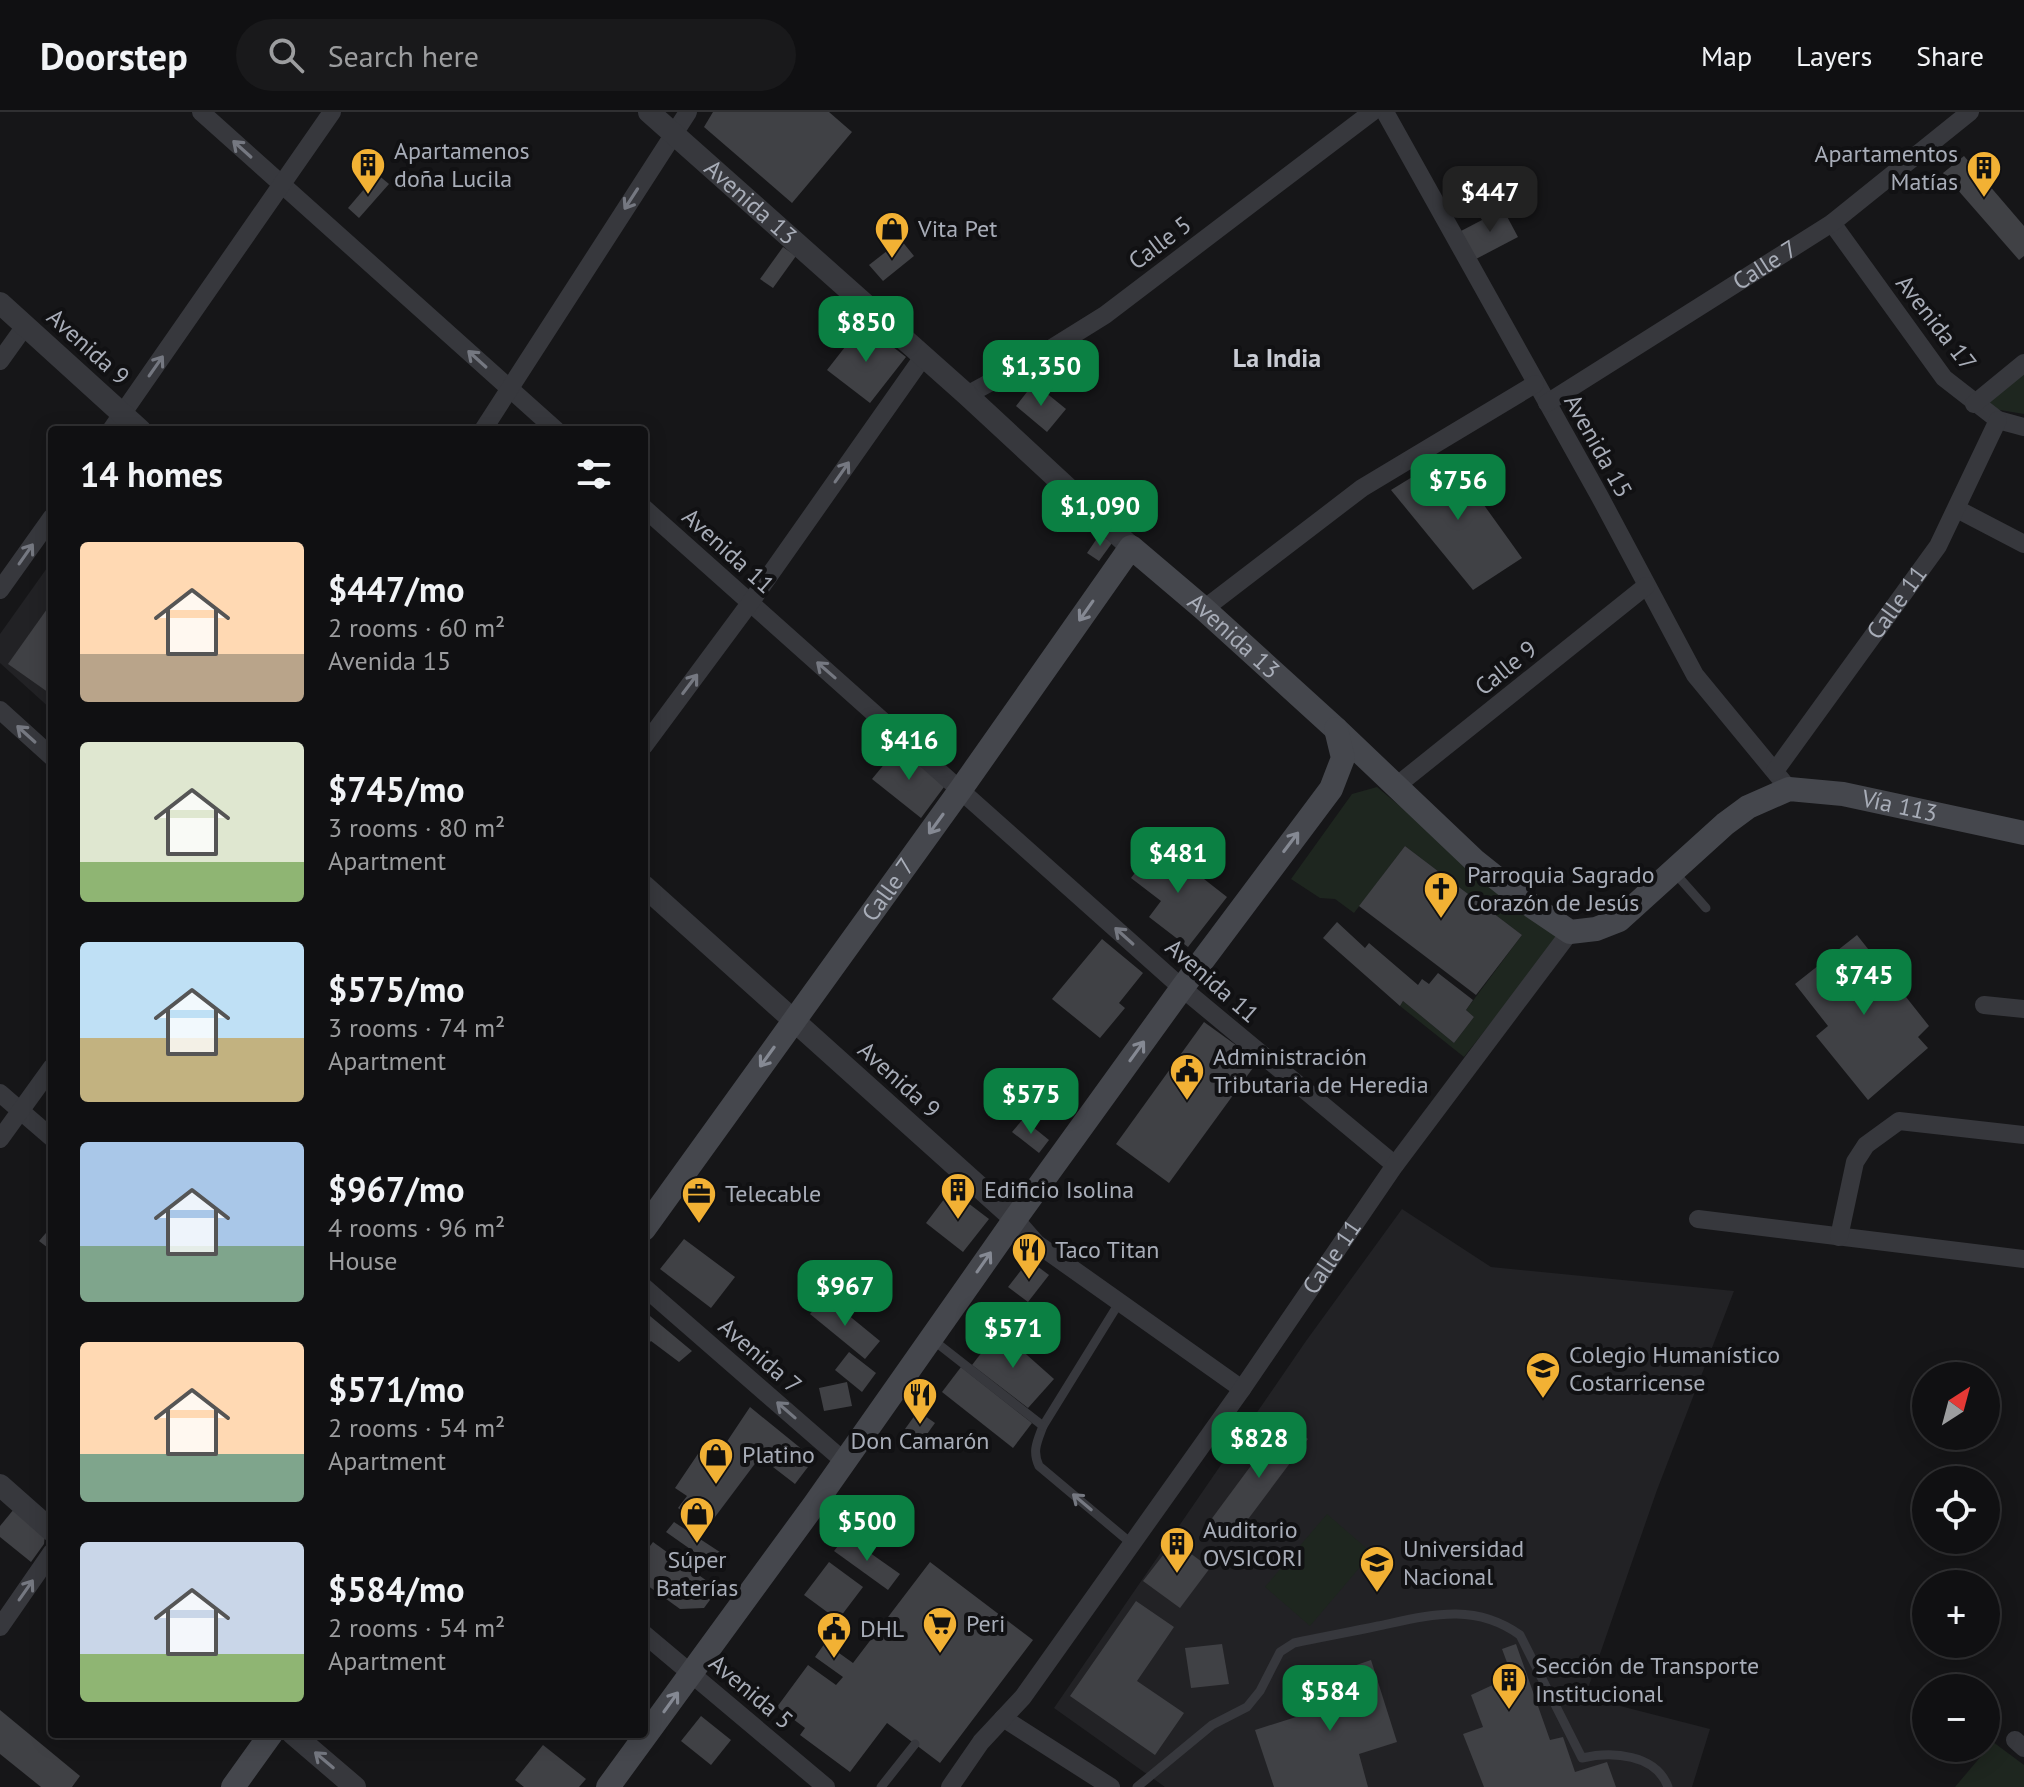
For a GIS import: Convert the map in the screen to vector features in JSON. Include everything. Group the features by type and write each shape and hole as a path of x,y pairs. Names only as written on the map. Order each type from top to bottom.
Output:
{"main road":[{"name":"Avenida 13","path":"1131,547 1336,729 1475,861 1570,932"},
{"name":"Calle 7","path":"648,1223 1131,547"},
{"path":"648,1733 1182,988 1331,789 1343,758 1336,729"},
{"path":"1331,789 1355,778 1372,775 1395,787"},
{"name":"Vía 113","path":"1779,784 1843,794 2024,833"},
{"name":"Calle 11","path":"1570,932 1596,929 1619,920 1725,824 1779,784"},
{"path":"233,1787 268,1738"},
{"path":"608,1787 644,1738"}],"street":[{"path":"201,112 552,426"},
{"path":"117,422 332,112"},
{"name":"Avenida 13","path":"649,112 967,395 1131,547"},
{"path":"486,426 688,112"},
{"name":"Calle 5","path":"967,395 1105,315 1372,112"},
{"name":"Avenida 15","path":"1385,112 1695,675 1779,784"},
{"name":"Calle 7","path":"1547,403 1832,223 1970,112"},
{"name":"Avenida 17","path":"1832,223 1933,366 1974,404 1998,420 2024,427"},
{"name":"Avenida 9","path":"0,303 117,422"},
{"path":"0,361 25,326"},
{"path":"648,741 750,603 923,357"},
{"path":"1974,404 2024,363"},
{"path":"1204,609 1362,488 1535,384"},
{"name":"Calle 11","path":"1779,784 1938,546 1998,420"},
{"path":"1957,509 2024,544"},
{"name":"Avenida 11","path":"648,512 1182,988 1395,1165"},
{"path":"0,590 48,523"},
{"name":"Calle 9","path":"1395,787 1646,586"},
{"path":"0,710 48,753"},
{"name":"Avenida 9","path":"648,890 1015,1219 1036,1243 1242,1389"},
{"name":"Calle 11","path":"950,1787 981,1742 1023,1697 1242,1389 1395,1165 1570,932"},
{"path":"1984,1005 2024,1009"},
{"path":"0,1139 48,1072"},
{"path":"0,1093 48,1135"},
{"path":"1839,1237 1855,1162 1866,1145 1899,1121 2024,1135"},
{"path":"1698,1219 2024,1259"},
{"name":"Avenida 7","path":"648,1290 845,1462"},
{"path":"0,1485 48,1527"},
{"path":"0,1627 48,1558"},
{"name":"Avenida 5","path":"648,1637 826,1787"},
{"path":"1003,1718 1111,1787"},
{"path":"298,1738 355,1787"}],"lane":[{"path":"1673,870 1706,908"},
{"path":"1119,1303 1043,1426 1035,1446 1035,1456 1039,1466 1132,1545"},
{"path":"930,1338 1043,1426"},
{"path":"1137,1787 1212,1725 1247,1707 1260,1691 1280,1652 1294,1643 1440,1613 1490,1618 1520,1635 1582,1758 1600,1754 1625,1755 1644,1762 1665,1777 1668,1787"},
{"path":"881,1787 915,1744"}],"shaded area":[{"path":"2024,374 2024,414 1982,407"},
{"path":"48,567 48,706 0,663 0,634"},
{"path":"1377,787 1558,938 1464,1057 1400,1006 1403,1001 1454,1043 1474,1017 1466,1010 1522,935 1405,846 1354,913 1335,899 1320,898 1291,879 1352,794"},
{"name":"Universidad Nacional","path":"1402,1209 1491,1267 1734,1291 1657,1490 1585,1697 1710,1729 1692,1787 1165,1787 1054,1708 1306,1341"},
{"path":"1327,1514 1372,1553 1310,1626 1265,1587"},
{"path":"2000,1747 2024,1765 2024,1787 1955,1787 1976,1762 2000,1762"}],"building":[{"path":"713,112 829,112 852,132 792,203 704,127"},
{"name":"Apartamentos Matías","path":"1964,156 2024,226 2024,256 2019,260 1943,173"},
{"name":"Apartamenos doña Lucila","path":"377,174 389,184 359,218 348,208"},
{"path":"1503,209 1518,237 1476,259 1461,231"},
{"name":"Vita Pet","path":"901,240 914,256 883,281 869,265"},
{"path":"783,247 796,256 773,288 760,279"},
{"path":"863,324 906,357 870,403 827,370"},
{"path":"1034,383 1066,409 1047,432 1016,406"},
{"path":"1448,455 1522,558 1473,590 1391,490"},
{"path":"1100,534 1112,543 1099,561 1087,553"},
{"path":"48,608 48,692 8,664"},
{"path":"901,744 944,787 921,818 872,779"},
{"path":"1158,843 1227,897 1188,947 1149,917 1161,901 1131,878"},
{"name":"Parroquia Sagrado Corazón de Jesús","path":"1405,846 1522,935 1476,995 1359,906"},
{"path":"1337,922 1365,948 1369,943 1418,985 1422,979 1429,984 1438,973 1473,1000 1466,1010 1474,1017 1454,1043 1403,1001 1400,1006 1323,938"},
{"path":"1857,935 1929,1026 1918,1037 1928,1048 1868,1100 1816,1036 1828,1026 1795,984"},
{"path":"1102,939 1143,973 1119,1003 1125,1008 1100,1038 1052,999"},
{"name":"Administración Tributaria de Heredia","path":"1204,1022 1258,1061 1169,1183 1116,1144"},
{"path":"1023,1119 1049,1140 1039,1153 1012,1132"},
{"name":"Edificio Isolina","path":"951,1190 989,1219 963,1252 926,1223"},
{"path":"48,1231 48,1248 39,1241"},
{"path":"684,1239 735,1277 711,1308 660,1269"},
{"name":"Taco Titan","path":"1029,1260 1049,1275 1028,1302 1008,1287"},
{"path":"825,1296 880,1341 865,1359 810,1314"},
{"path":"648,1314 692,1351 679,1362 651,1341 648,1344"},
{"path":"999,1330 1054,1379 1028,1408 972,1365"},
{"path":"849,1352 876,1373 862,1392 835,1370"},
{"path":"961,1367 1032,1423 1013,1448 942,1392"},
{"path":"847,1382 852,1406 824,1411 819,1388"},
{"path":"750,1407 814,1459 795,1484 760,1457 706,1529 678,1508 687,1496 675,1488 704,1445 718,1455"},
{"name":"Don Camarón","path":"918,1411 935,1423 922,1441 905,1429"},
{"path":"1284,1421 1308,1439 1234,1538 1210,1521"},
{"path":"14,1509 45,1534 44,1544 31,1562 0,1537 0,1526"},
{"name":"Súper Baterías","path":"674,1522 729,1558 720,1570 666,1532"},
{"path":"846,1536 900,1574 888,1590 834,1551"},
{"name":"Auditorio OVSICORI","path":"1174,1541 1210,1568 1180,1608 1143,1581"},
{"path":"653,1542 718,1589 704,1608 680,1609 648,1586 648,1549"},
{"path":"829,1562 863,1587 838,1620 804,1595"},
{"name":"Peri","path":"930,1562 1033,1640 940,1763 887,1723 850,1772 800,1735 805,1728 777,1707 808,1665 836,1685 843,1677 815,1657 825,1643 853,1663"},
{"path":"1136,1601 1174,1627 1137,1681 1184,1713 1155,1755 1070,1696"},
{"path":"1222,1644 1229,1684 1191,1688 1185,1648"},
{"name":"Sección de Transporte Institucional","path":"1516,1644 1550,1740 1563,1737 1575,1772 1607,1762 1616,1787 1484,1787 1463,1734 1483,1727 1471,1695 1512,1676 1502,1649"},
{"path":"1371,1660 1397,1742 1359,1754 1368,1787 1274,1787 1255,1730 1315,1711 1307,1682"},
{"path":"0,1710 80,1776 72,1787 41,1787 0,1754"},
{"path":"701,1716 731,1740 711,1765 681,1741"},
{"path":"543,1745 586,1779 579,1787 524,1787 515,1780"}],"place":[{"name":"Apartamenos doña Lucila","path":"368,196"},
{"name":"Apartamentos Matías","path":"1984,199"},
{"name":"Vita Pet","path":"892,260"},
{"name":"Parroquia Sagrado Corazón de Jesús","path":"1441,920"},
{"name":"Administración Tributaria de Heredia","path":"1187,1102"},
{"name":"Edificio Isolina","path":"958,1221"},
{"name":"Telecable","path":"699,1225"},
{"name":"Taco Titan","path":"1029,1281"},
{"name":"Colegio Humanístico Costarricense","path":"1543,1400"},
{"name":"Don Camarón","path":"920,1426"},
{"name":"Platino","path":"716,1486"},
{"name":"Súper Baterías","path":"697,1545"},
{"name":"Auditorio OVSICORI","path":"1177,1575"},
{"name":"Universidad Nacional","path":"1377,1594"},
{"name":"Peri","path":"940,1655"},
{"name":"DHL","path":"834,1660"},
{"name":"Sección de Transporte Institucional","path":"1509,1711"}],"district":[{"name":"La India","path":"1277,358"}]}
